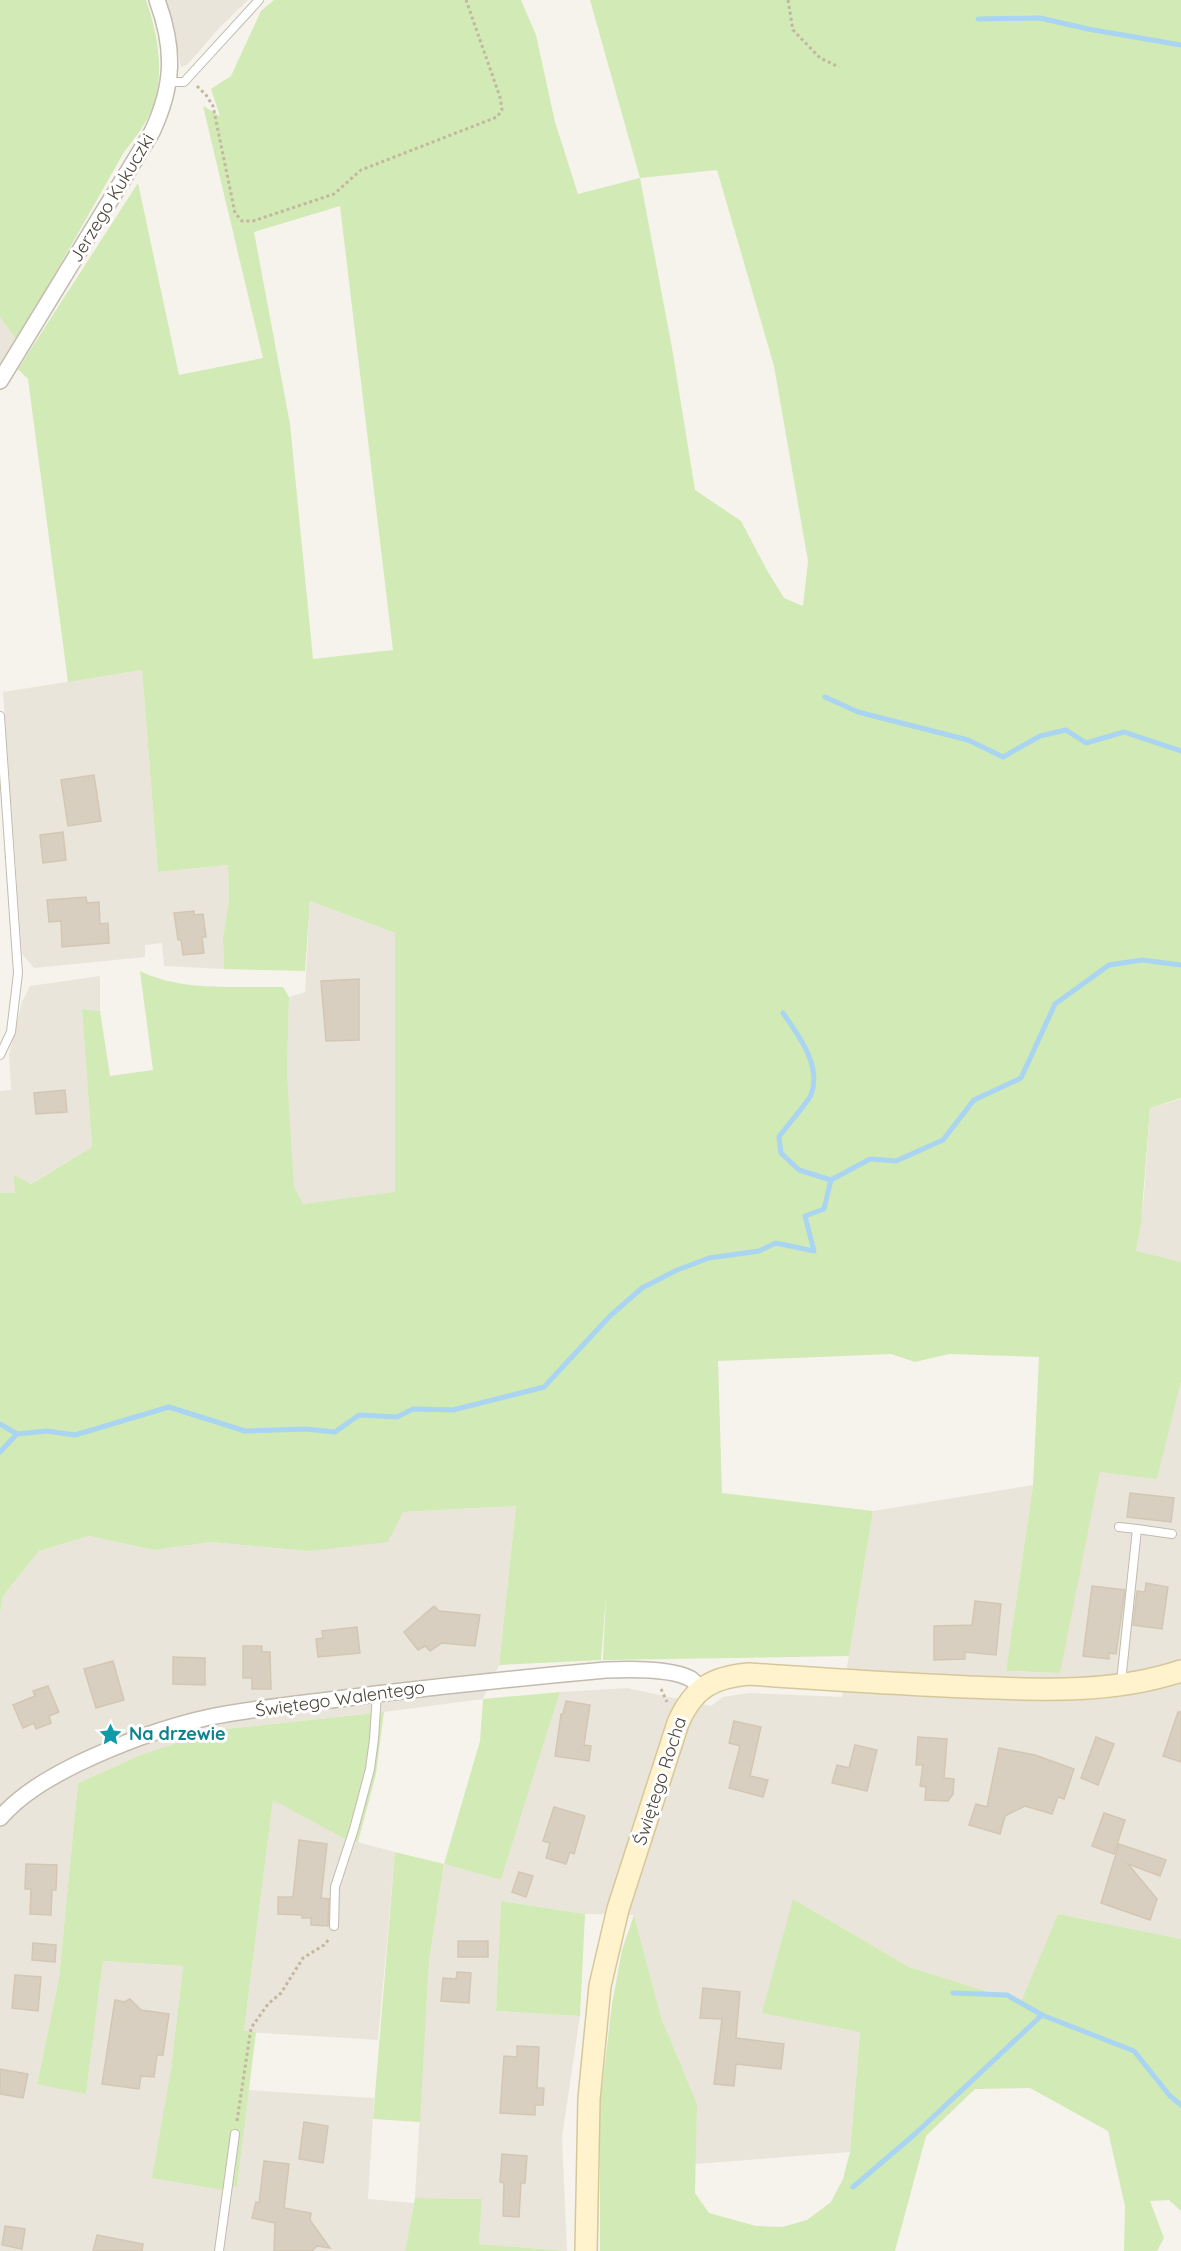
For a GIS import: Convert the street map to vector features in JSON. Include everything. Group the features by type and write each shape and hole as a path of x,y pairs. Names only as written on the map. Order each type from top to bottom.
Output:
{"street":[{"name":"Jerzego Kukuczki","path":"0,381 152,132 177,82 164,17 157,0"},
{"name":"Świętego Walentego","path":"0,1818 30,1791 105,1751 168,1728 231,1714 419,1688 623,1670 675,1674 690,1678 702,1688"},
{"name":"Świętego Rocha","path":"586,2251 589,2099 600,1986 618,1909 678,1723 684,1708 702,1688 719,1679 749,1674 1002,1689 1072,1690 1120,1687 1155,1680 1181,1671"}],"lane":[{"path":"177,82 259,0"},
{"path":"0,716 18,973 11,1032 0,1054"},
{"path":"1119,1527 1172,1534"},
{"path":"1120,1687 1137,1529"},
{"path":"334,1926 335,1887 370,1769 377,1694"},
{"path":"219,2251 235,2134"}],"path":[{"path":"177,82 196,85 213,106 235,213 242,220 253,221 334,194 361,170 497,117 502,110 500,97 466,0"},
{"path":"788,0 794,30 820,58 839,67"},
{"path":"657,1685 662,1690 668,1708"},
{"path":"235,2134 251,2028 268,2004 281,1993 303,1958 324,1945 332,1936 334,1926"}],"shaded area":[{"path":"163,0 248,0 220,27 187,65 181,67 172,22"},
{"path":"0,317 17,341 0,369"},
{"path":"142,670 158,872 228,865 229,901 223,938 224,969 164,966 162,943 145,945 145,957 34,968 22,954 3,692"},
{"path":"310,901 395,933 395,1193 303,1204 294,1186 287,1072 289,997 305,992"},
{"path":"100,976 100,1011 82,1009 92,1147 15,1193 0,1193 0,1091 11,1090 9,1054 22,1002 30,986"},
{"path":"1181,1099 1181,1262 1136,1252 1144,1197 1150,1108"},
{"path":"1181,1382 1181,1939 1058,1914 1022,2002 909,1967 793,1899 860,2032 850,2152 695,2164 697,2104 661,2017 634,1915 585,1914 501,1901 496,2011 580,2016 562,2137 567,2251 479,2244 482,2199 415,2198 429,1961 444,1864 501,1880 560,1692 627,1688 711,1706 723,1697 749,1693 842,1697 873,1511 1033,1485 1006,1671 1059,1673 1100,1472 1157,1478"},
{"path":"516,1506 499,1665 483,1699 217,1730 143,1754 78,1783 59,1978 37,2083 86,2093 103,1961 183,1966 171,2070 237,2186 248,2090 374,2098 368,2199 414,2203 405,2251 0,2251 0,1614 3,1596 39,1551 89,1536 154,1550 211,1542 308,1551 403,1512"},
{"path":"273,1799 343,1838 395,1852 378,2040 244,2032"}],"green space":[{"path":"0,0 146,0 156,37 159,62 158,88 150,114 124,152 17,341 0,317"},
{"path":"274,0 521,0 536,35 555,122 578,194 640,178 590,0 1181,0 1181,1098 1150,1108 1141,1223 1136,1251 1181,1262 1181,1382 1157,1479 1100,1472 1060,1673 1006,1671 1033,1485 1039,1357 949,1354 915,1362 891,1354 718,1361 722,1493 873,1511 849,1656 603,1660 606,1596 601,1660 499,1665 516,1506 403,1512 388,1542 308,1551 211,1542 154,1550 89,1536 39,1551 3,1596 0,1614 0,1193 15,1193 14,1175 31,1184 92,1147 82,1009 100,1011 110,1076 153,1070 140,971 156,978 191,985 283,987 289,997 287,1072 294,1186 303,1204 395,1192 395,933 310,901 305,971 224,969 223,938 229,901 228,865 158,872 142,670 68,682 28,379 18,369 138,183 179,375 263,358 203,106 220,116 211,89 231,76 261,11","holes":["717,170 774,366 808,561 803,606 784,598 741,521 695,490 672,348 640,178","340,206 393,650 313,659 290,424 254,232"]},
{"path":"560,1692 501,1880 444,1864 480,1741 483,1699"},
{"path":"384,1712 376,1774 358,1842 343,1838 273,1800 244,2031 256,2032 237,2186 223,2190 152,2178 171,2070 183,1966 103,1961 86,2094 37,2084 59,1978 78,1783 143,1754 217,1730"},
{"path":"395,1852 444,1864 429,1961 420,2122 373,2119"},
{"path":"793,1899 909,1967 1021,2002 1058,1914 1181,1939 1181,2211 1169,2200 1150,2201 1164,2238 1157,2251 1124,2251 1125,2206 1108,2131 1030,2088 975,2089 926,2136 895,2251 600,2251 600,2105 612,2004 622,1950 634,1915 661,2017 697,2104 695,2193 709,2213 756,2226 782,2227 807,2220 831,2202 843,2179 850,2152 860,2032 762,2013"},
{"path":"501,1901 585,1914 580,2016 496,2011"},
{"path":"415,2198 482,2199 479,2244 567,2251 405,2251"}],"building":[{"path":"94,775 101,821 68,826 61,780"},
{"path":"63,832 66,860 43,863 40,835"},
{"path":"86,897 87,903 99,902 100,924 108,923 109,943 62,947 61,921 49,922 47,900"},
{"path":"194,911 194,915 203,914 206,937 202,937 204,953 183,955 174,913"},
{"path":"359,979 359,1040 326,1041 321,981"},
{"path":"65,1090 67,1112 36,1114 34,1093"},
{"path":"1130,1493 1174,1498 1171,1522 1127,1517"},
{"path":"1146,1583 1168,1587 1162,1629 1133,1625 1137,1591 1145,1592"},
{"path":"1092,1586 1125,1590 1116,1654 1109,1653 1109,1659 1083,1656"},
{"path":"975,1601 1001,1604 996,1655 965,1652 965,1659 934,1660 934,1626 972,1625"},
{"path":"434,1606 439,1611 480,1615 475,1646 442,1643 430,1651 425,1646 418,1650 404,1632"},
{"path":"357,1627 360,1653 318,1657 316,1639 323,1638 322,1631"},
{"path":"243,1646 262,1646 262,1652 270,1652 271,1689 252,1689 252,1678 243,1678"},
{"path":"173,1657 205,1658 205,1685 173,1684"},
{"path":"113,1661 124,1700 96,1708 84,1669"},
{"path":"48,1686 59,1712 49,1716 51,1723 36,1729 34,1723 23,1728 13,1705 35,1696 33,1691"},
{"path":"566,1701 590,1705 584,1745 591,1746 589,1761 555,1756 561,1714 563,1714"},
{"path":"1178,1712 1181,1712 1181,1762 1163,1756"},
{"path":"734,1721 761,1727 750,1776 768,1780 763,1797 729,1788 740,1746 729,1743"},
{"path":"918,1737 947,1739 944,1778 954,1779 953,1794 948,1801 925,1800 926,1787 920,1786 923,1765 916,1765"},
{"path":"1096,1737 1114,1744 1098,1785 1081,1778"},
{"path":"855,1745 877,1750 867,1791 832,1783 837,1765 849,1768"},
{"path":"999,1748 1035,1755 1074,1769 1064,1799 1058,1797 1052,1814 1025,1806 1005,1816 1000,1834 969,1825 976,1804 987,1807"},
{"path":"554,1807 585,1816 574,1854 570,1852 566,1864 546,1858 550,1843 543,1841"},
{"path":"1104,1813 1125,1820 1114,1854 1092,1846"},
{"path":"299,1840 327,1844 321,1898 329,1899 328,1926 311,1925 311,1918 302,1918 302,1915 278,1914 278,1897 293,1897"},
{"path":"1119,1844 1166,1860 1160,1876 1128,1864 1157,1899 1150,1920 1101,1903"},
{"path":"26,1864 57,1865 56,1890 52,1890 51,1915 30,1914 31,1889 25,1889"},
{"path":"519,1872 533,1876 526,1897 512,1892"},
{"path":"458,1941 488,1941 488,1957 458,1957"},
{"path":"33,1943 56,1945 55,1962 32,1960"},
{"path":"457,1972 471,1973 469,2003 441,2001 443,1978 456,1979"},
{"path":"15,1975 41,1977 38,2011 12,2008"},
{"path":"703,1988 740,1992 736,2038 784,2044 781,2069 736,2064 734,2086 714,2084 722,2019 700,2018"},
{"path":"130,1999 141,2010 169,2014 163,2055 157,2055 154,2077 141,2076 139,2089 102,2084 115,2000 124,2002"},
{"path":"517,2046 539,2047 537,2088 544,2088 543,2105 535,2105 535,2115 500,2113 504,2056 517,2057"},
{"path":"0,2069 28,2074 23,2098 0,2094"},
{"path":"304,2122 328,2126 323,2163 299,2159"},
{"path":"502,2154 527,2156 525,2183 521,2183 519,2217 503,2216 504,2183 500,2182"},
{"path":"264,2161 289,2164 284,2208 311,2213 310,2220 330,2248 317,2246 312,2251 274,2251 275,2223 252,2218 256,2202 259,2203"},
{"path":"5,2226 25,2229 22,2249 2,2245"},
{"path":"97,2235 143,2244 142,2251 93,2251"}],"waterway":[{"path":"978,19 1040,18 1181,45"},
{"path":"825,697 858,712 968,740 1003,757 1040,736 1066,730 1086,743 1124,732 1181,751"},
{"path":"0,1424 17,1434 47,1431 75,1435 169,1407 245,1431 305,1429 335,1432 359,1415 397,1417 413,1409 453,1410 544,1387 610,1316 642,1288 677,1270 709,1258 759,1251 776,1243 814,1251 805,1216 824,1209 831,1180 870,1159 896,1161 943,1140 974,1100 1021,1078 1055,1004 1109,965 1142,960 1181,965"},
{"path":"783,1013 807,1052 814,1073 814,1084 811,1095 779,1137 781,1153 799,1170 831,1180"},
{"path":"0,1452 17,1434"},
{"path":"953,1993 1007,1995 1042,2015 1134,2051 1170,2096 1181,2105"},
{"path":"853,2187 915,2134 1042,2015"}],"place":[{"name":"Na drzewie","path":"111,1734"}]}
